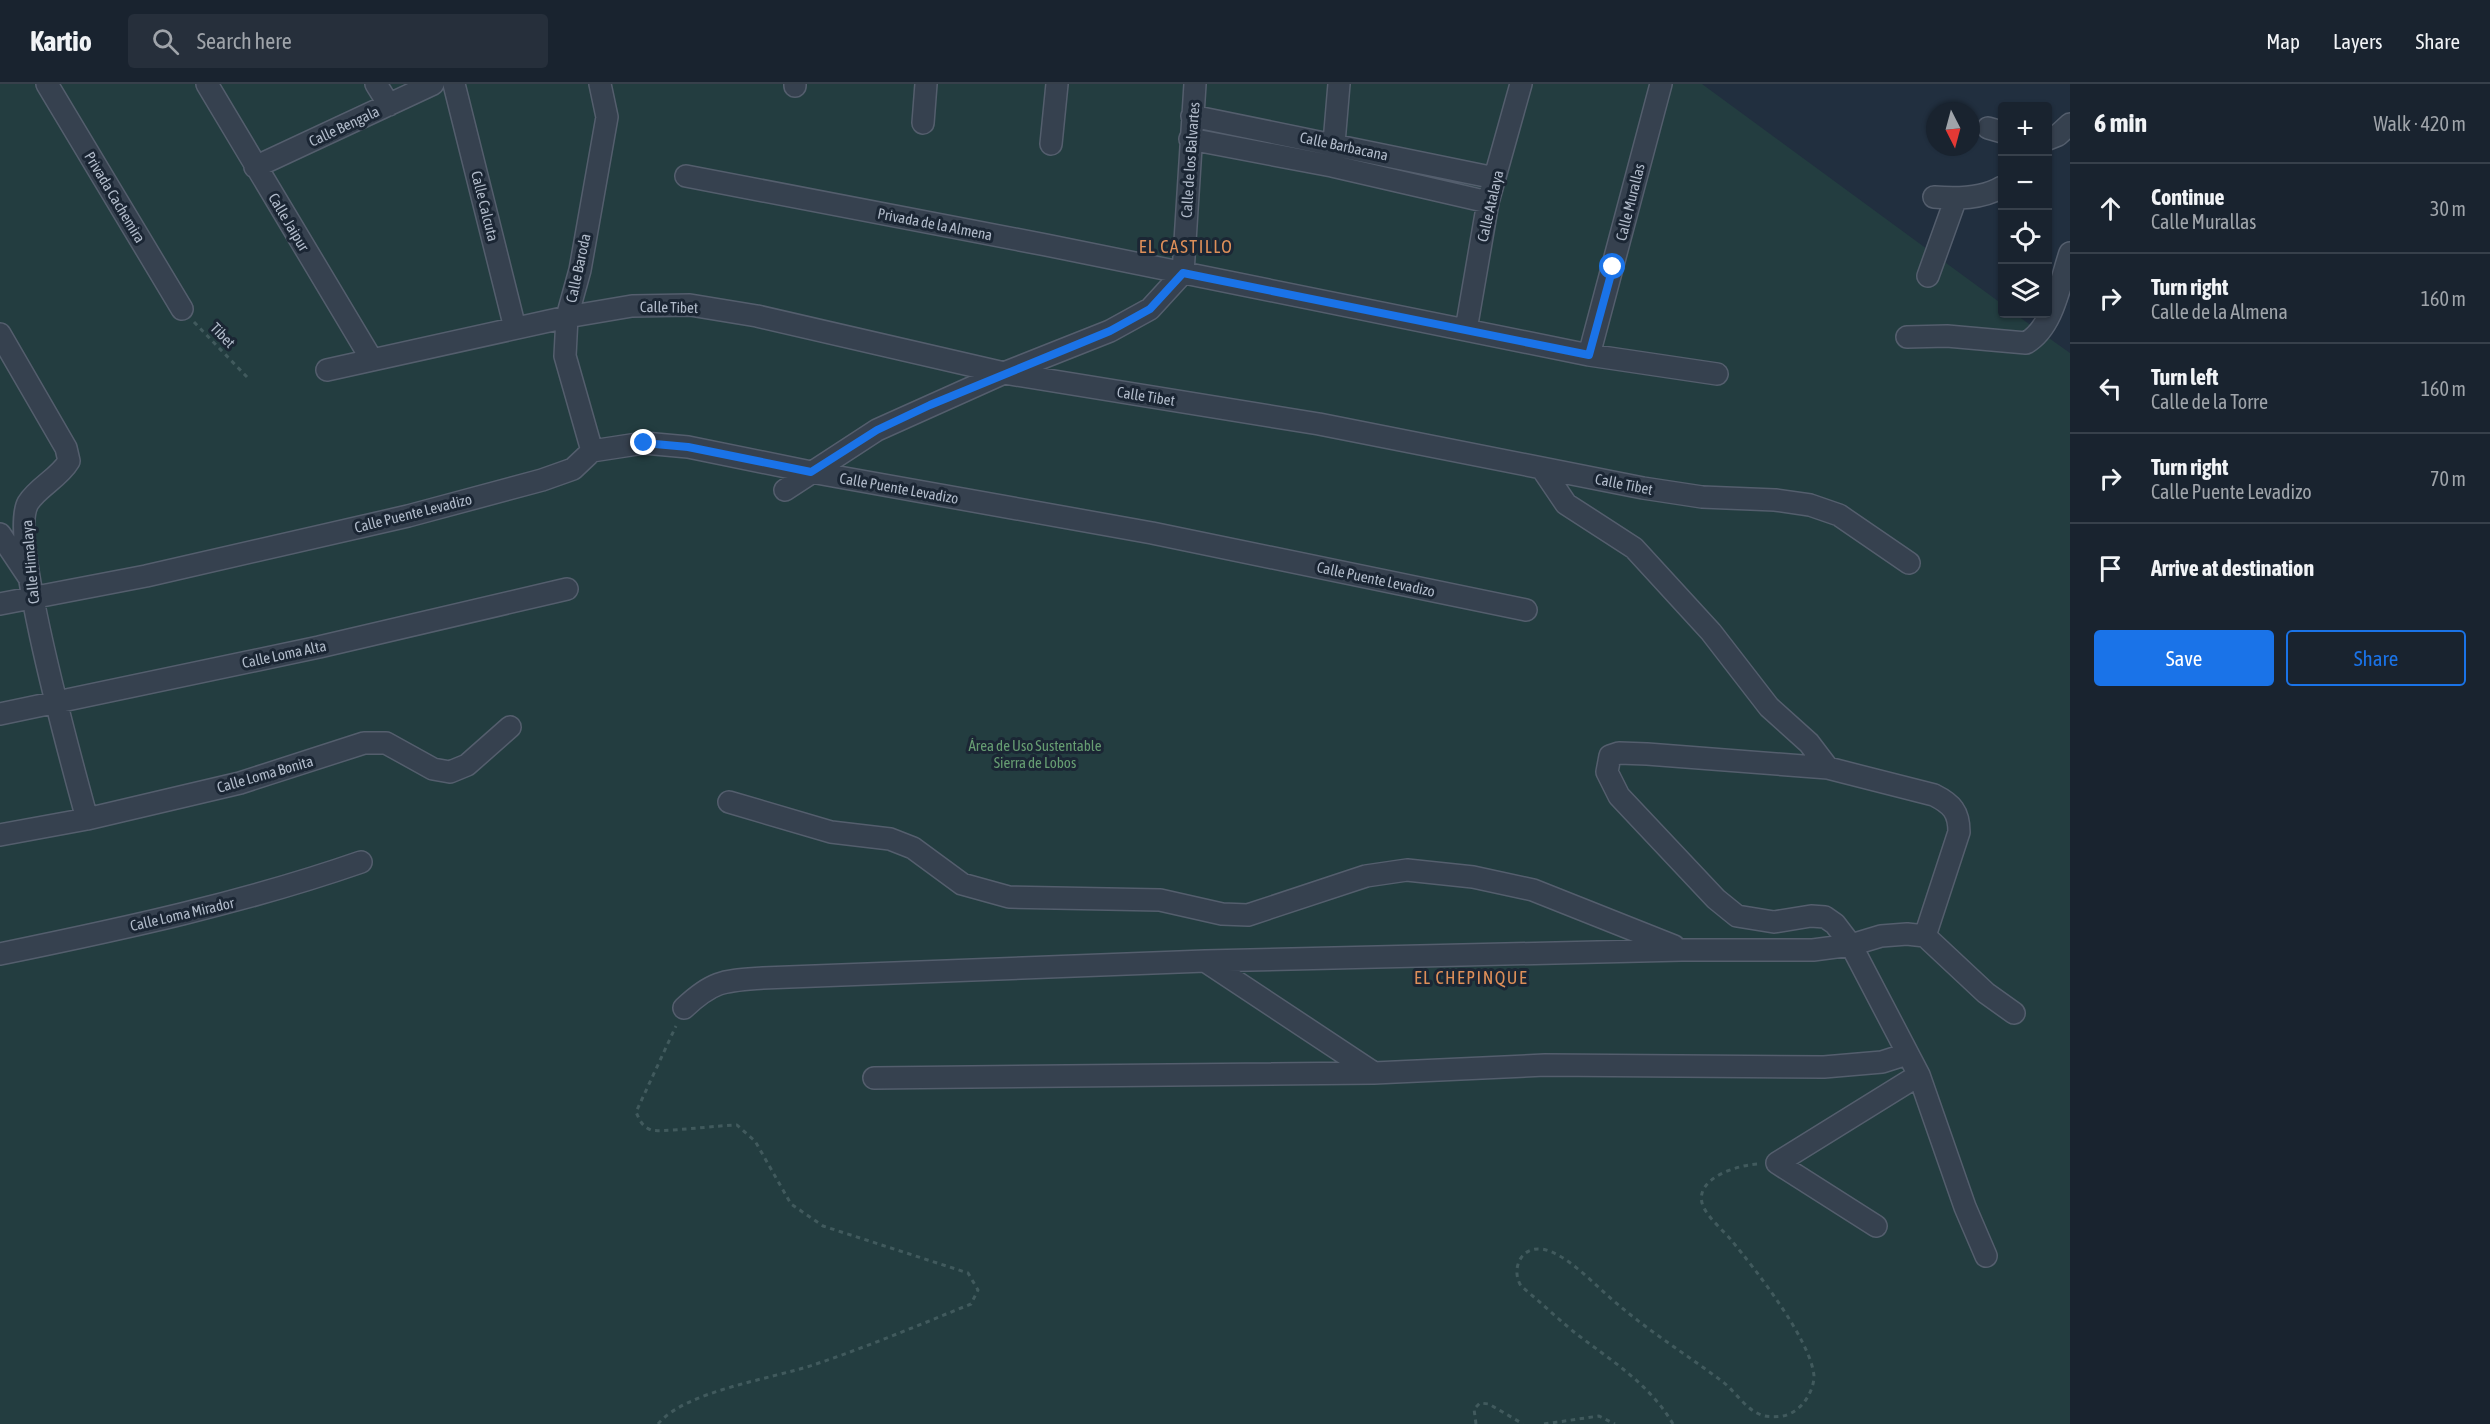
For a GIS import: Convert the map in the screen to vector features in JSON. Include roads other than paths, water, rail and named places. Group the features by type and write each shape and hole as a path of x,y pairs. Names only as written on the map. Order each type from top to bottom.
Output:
{"street":[{"name":"Privada Cachemira","path":"47,84 182,309"},
{"name":"Calle Jaipur","path":"207,84 372,360"},
{"path":"376,84 389,105"},
{"name":"Calle Bengala","path":"255,167 433,84"},
{"name":"Calle Calcuta","path":"454,84 515,328"},
{"name":"Calle Baroda","path":"592,451 565,356 567,317 580,270 607,117 600,84"},
{"path":"922,123 926,84"},
{"path":"1051,144 1057,84"},
{"name":"Calle de los Balvartes","path":"1183,273 1195,84"},
{"path":"1334,143 1339,84"},
{"name":"Calle Atalaya","path":"1466,330 1488,202 1521,84"},
{"name":"Calle Murallas","path":"1589,355 1661,84"},
{"name":"Calle Barbacana","path":"1192,116 1334,143 1495,178"},
{"path":"2052,136 2070,125"},
{"name":"Calle Barbacana","path":"1190,139 1332,166 1488,202"},
{"name":"Privada de la Almena","path":"687,176 1589,355 1717,374"},
{"path":"1934,197 1978,196 1998,188"},
{"path":"1928,276 1956,198"},
{"path":"1907,337 1947,336 2026,343 2036,337 2047,320 2070,253"},
{"path":"785,490 877,430 1004,373 1110,331 1150,309 1183,273"},
{"name":"Calle Tibet","path":"327,370 567,317 632,306 690,305 757,315 1004,373 1318,424 1543,470 1702,497 1775,500 1810,505 1839,515 1909,563"},
{"name":"Calle Himalaya","path":"0,334 10,371 66,448 69,461 63,472 28,503 24,516 31,588 87,819"},
{"name":"Calle Puente Levadizo","path":"0,604 31,588 146,576 419,513 542,480 573,469 592,451 644,443 688,447 811,472 1152,533 1526,610"},
{"path":"1543,470 1566,504 1634,548 1711,632 1768,707 1809,743 1828,768"},
{"path":"0,534 31,588"},
{"name":"Calle Loma Alta","path":"0,714 319,647 567,589"},
{"name":"Calle Loma Bonita","path":"0,835 87,819 240,783 364,743 386,743 433,769 450,772 467,765 510,727"},
{"path":"1925,936 1959,832 1959,819 1951,803 1934,795 1828,768 1618,753 1610,756 1607,772 1619,796 1716,899 1737,916 1774,922 1812,916 1824,918 1835,924 1851,945 1919,1075 1965,1207 1986,1256"},
{"path":"729,802 831,832 890,839 913,848 962,884 1009,897 1160,900 1222,914 1248,915 1366,876 1407,870 1473,877 1533,890 1682,950"},
{"name":"Calle Loma Mirador","path":"0,954 237,902 361,862"},
{"path":"684,1008 704,989 725,981 1206,961 1682,950 1813,951 1851,945 1881,936 1925,936 1986,993 2014,1013"},
{"path":"1206,961 1374,1073"},
{"path":"874,1078 1374,1073 1545,1065 1824,1067 1882,1062 1907,1054"},
{"path":"1876,1226 1777,1163 1919,1075"}],"district":[{"name":"EL CASTILLO","path":"1186,246"},
{"name":"EL CHEPINQUE","path":"1471,977"}],"park label":[{"name":"Área de Uso Sustentable Sierra de Lobos","path":"1035,754"}]}
